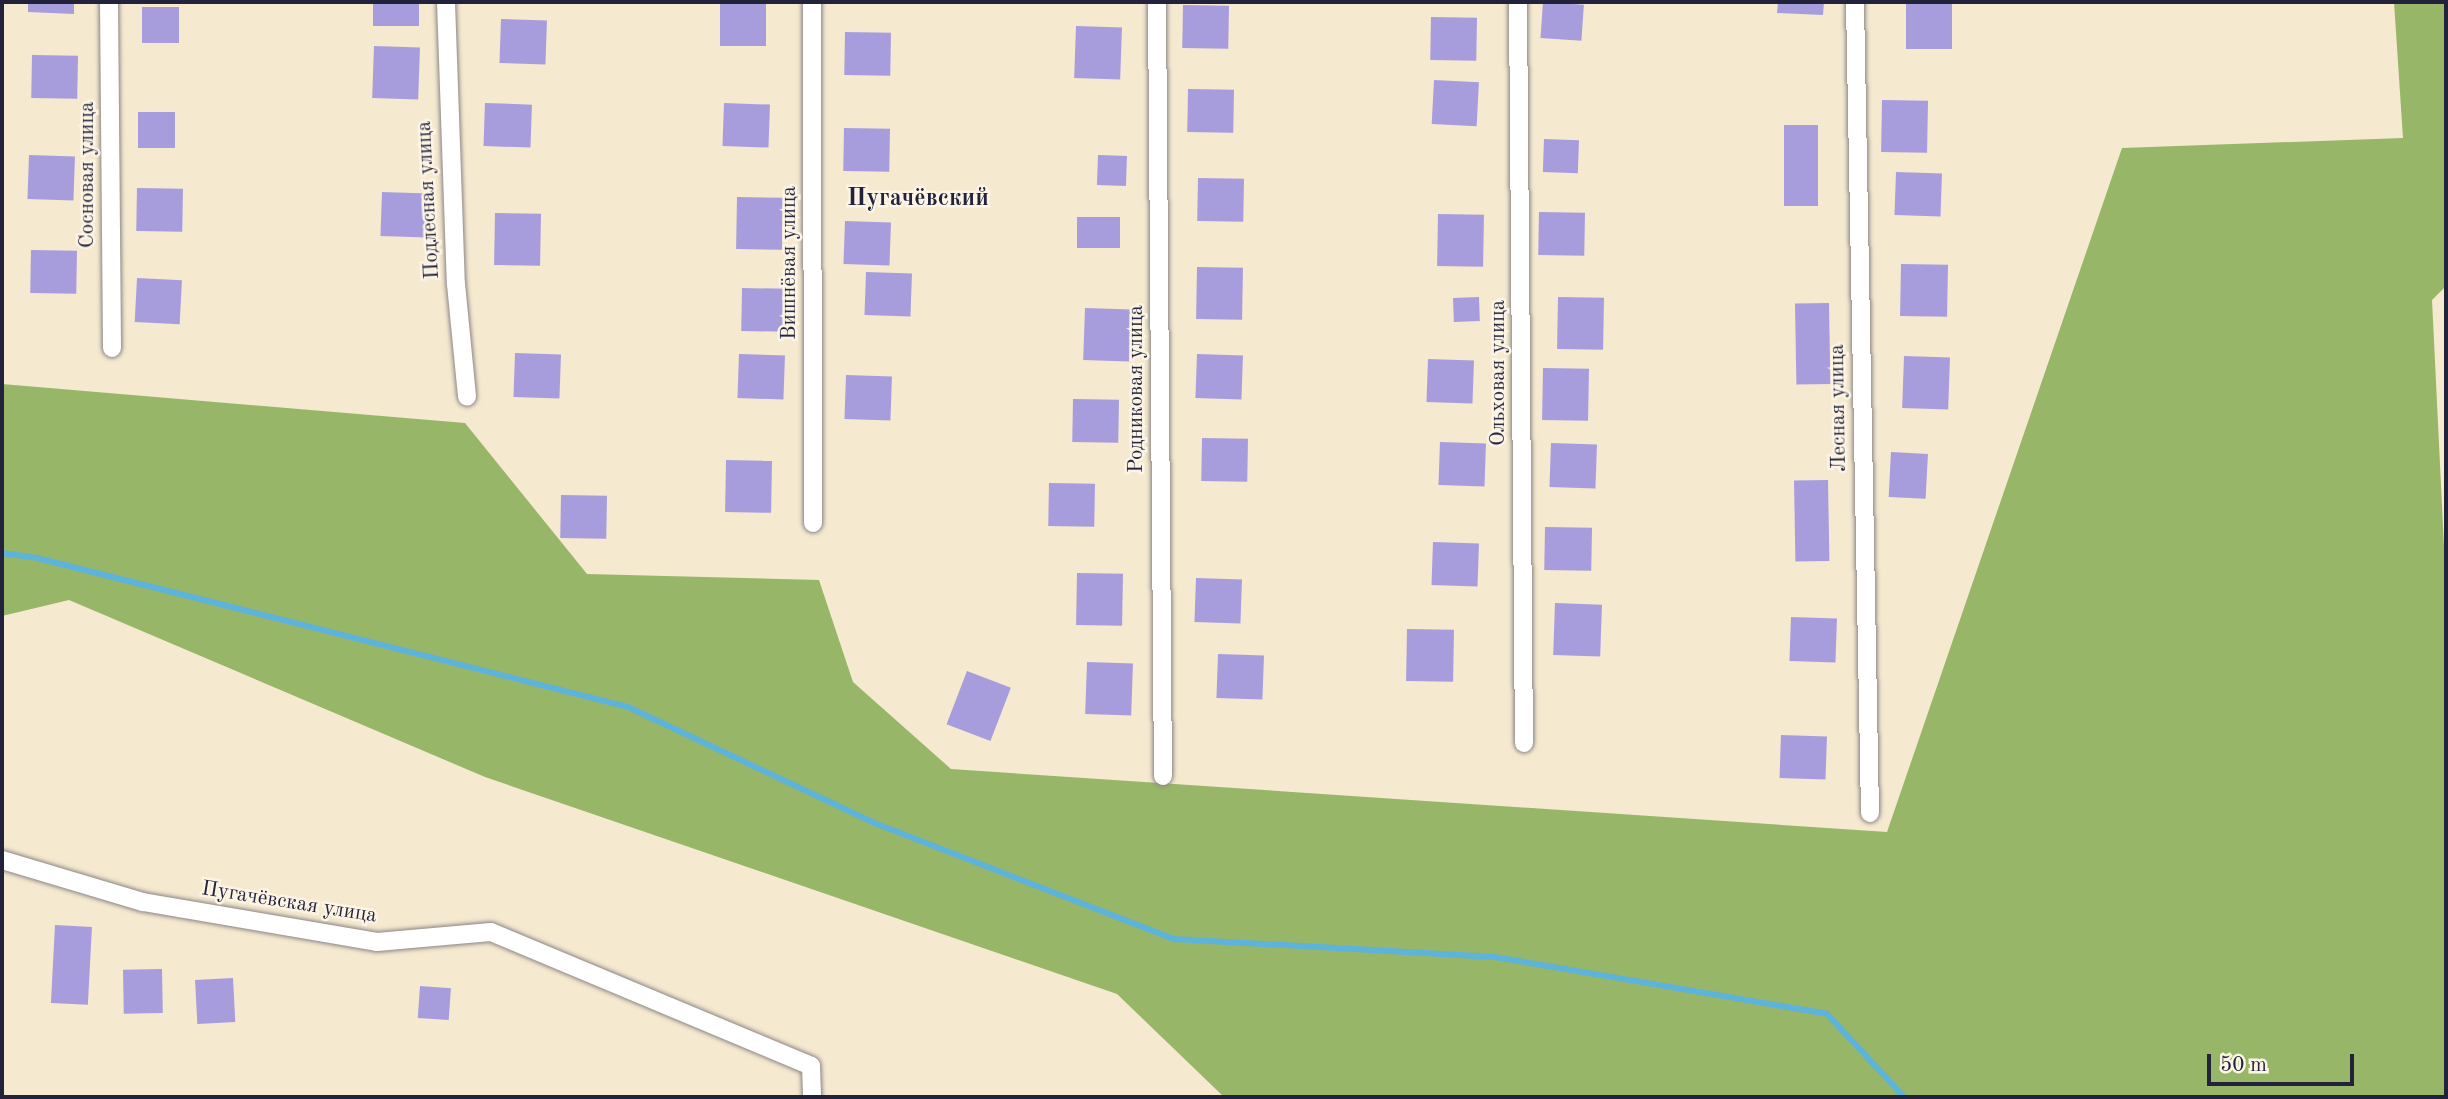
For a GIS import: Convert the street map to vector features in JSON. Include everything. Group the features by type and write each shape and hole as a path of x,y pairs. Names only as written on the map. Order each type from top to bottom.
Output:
{"street":[{"name":"Сосновая улица","path":"109,2 112,348"},
{"name":"Подлесная улица","path":"446,2 453,244 467,396"},
{"name":"Вишнёвая улица","path":"812,2 813,523"},
{"name":"Родниковая улица","path":"1157,2 1163,776"},
{"name":"Ольховая улица","path":"1518,2 1524,743"},
{"name":"Лесная улица","path":"1855,2 1870,813"},
{"name":"Пугачёвская улица","path":"2,860 143,902 377,942 491,932 811,1066 812,1097"}],"green space":[{"path":"2394,2 2446,2 2446,286 2432,300 2446,588 2446,1097 1224,1097 1117,994 485,777 69,600 2,616 2,384 465,423 587,574 819,580 853,682 951,769 1887,832 2122,148 2403,138"}],"building":[{"path":"28,2 74,2 74,14 28,12"},
{"path":"373,2 419,2 419,26 373,26"},
{"path":"720,2 766,2 766,46 720,46"},
{"path":"1543,2 1584,5 1581,41 1540,38"},
{"path":"1778,2 1824,2 1823,15 1777,13"},
{"path":"1906,2 1952,2 1952,49 1906,49"},
{"path":"1183,5 1229,6 1228,49 1182,48"},
{"path":"142,7 179,7 179,43 142,43"},
{"path":"1431,17 1477,18 1476,61 1430,60"},
{"path":"501,19 547,21 545,65 499,63"},
{"path":"1076,26 1122,28 1120,80 1074,78"},
{"path":"845,32 891,33 890,76 844,75"},
{"path":"374,46 420,48 418,100 372,98"},
{"path":"32,55 78,56 77,99 31,98"},
{"path":"1434,80 1479,82 1477,126 1432,124"},
{"path":"1188,89 1234,90 1233,133 1187,132"},
{"path":"1882,100 1928,101 1927,153 1881,152"},
{"path":"485,103 532,105 530,148 483,146"},
{"path":"724,103 770,105 768,148 722,146"},
{"path":"138,112 175,112 175,148 138,148"},
{"path":"1784,125 1818,125 1818,206 1784,206"},
{"path":"844,128 890,129 889,172 843,171"},
{"path":"1544,139 1579,140 1578,173 1543,172"},
{"path":"29,155 75,157 73,201 27,199"},
{"path":"1098,155 1127,156 1126,186 1097,185"},
{"path":"1896,172 1942,174 1940,217 1894,215"},
{"path":"1198,178 1244,179 1243,222 1197,221"},
{"path":"137,188 183,189 182,232 136,231"},
{"path":"382,192 428,194 426,238 380,236"},
{"path":"737,197 783,198 782,250 736,249"},
{"path":"1539,212 1585,213 1584,256 1538,255"},
{"path":"495,213 541,214 540,266 494,265"},
{"path":"1438,214 1484,215 1483,267 1437,266"},
{"path":"1077,217 1120,217 1120,248 1077,248"},
{"path":"845,221 891,223 889,266 843,264"},
{"path":"31,250 77,251 76,294 30,293"},
{"path":"1901,264 1948,265 1947,317 1900,316"},
{"path":"1197,267 1243,268 1242,320 1196,319"},
{"path":"866,272 912,274 910,317 864,315"},
{"path":"137,278 182,280 180,324 135,322"},
{"path":"742,288 788,289 787,332 741,331"},
{"path":"1479,297 1480,321 1454,322 1453,298"},
{"path":"1558,297 1604,298 1603,350 1557,349"},
{"path":"1829,303 1830,384 1796,385 1795,304"},
{"path":"1085,308 1131,310 1129,362 1083,360"},
{"path":"515,353 561,355 559,399 513,397"},
{"path":"739,354 785,356 783,400 737,398"},
{"path":"1197,354 1243,356 1241,400 1195,398"},
{"path":"1904,356 1950,358 1948,410 1902,408"},
{"path":"1428,359 1474,361 1472,404 1426,402"},
{"path":"1543,368 1589,369 1588,421 1542,420"},
{"path":"846,375 892,377 890,421 844,419"},
{"path":"1073,399 1119,400 1118,443 1072,442"},
{"path":"1202,438 1248,439 1247,482 1201,481"},
{"path":"1440,442 1486,444 1484,487 1438,485"},
{"path":"1551,443 1597,445 1595,489 1549,487"},
{"path":"1891,452 1928,454 1926,499 1889,497"},
{"path":"726,460 772,461 771,513 725,512"},
{"path":"1828,480 1829,561 1795,562 1794,481"},
{"path":"1049,483 1095,484 1094,527 1048,526"},
{"path":"561,495 607,496 606,539 560,538"},
{"path":"1545,527 1592,528 1591,571 1544,570"},
{"path":"1433,542 1479,544 1477,587 1431,585"},
{"path":"1077,573 1123,574 1122,626 1076,625"},
{"path":"1196,578 1242,580 1240,624 1194,622"},
{"path":"1555,603 1602,605 1600,657 1553,655"},
{"path":"1791,617 1837,619 1835,663 1789,661"},
{"path":"1407,629 1454,630 1453,682 1406,681"},
{"path":"1218,654 1264,656 1262,700 1216,698"},
{"path":"1087,662 1133,664 1131,716 1085,714"},
{"path":"967,671 1011,688 990,741 947,724"},
{"path":"1781,735 1827,737 1825,780 1779,778"},
{"path":"55,925 92,927 88,1005 51,1003"},
{"path":"162,969 163,1013 124,1014 123,970"},
{"path":"233,978 235,1022 197,1024 195,980"},
{"path":"420,986 451,988 449,1020 418,1018"}],"waterway":[{"path":"2,553 37,558 628,707 872,822 1174,939 1495,957 1827,1014 1904,1097"}],"district":[{"name":"Пугачёвский","path":"918,200"}]}
